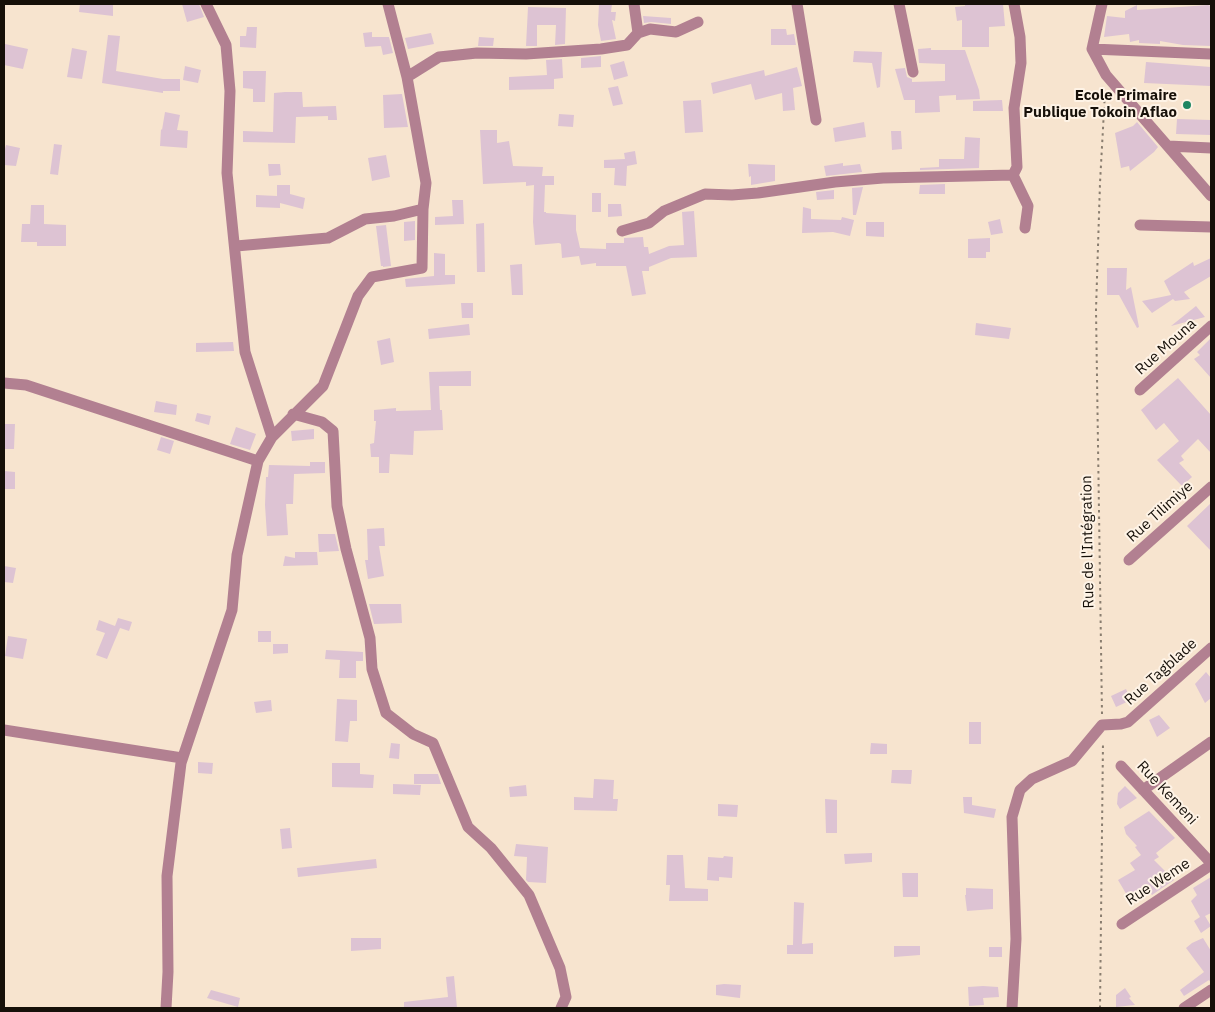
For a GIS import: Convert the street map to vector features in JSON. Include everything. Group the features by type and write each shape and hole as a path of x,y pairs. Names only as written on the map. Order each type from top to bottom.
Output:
{"street":[{"path":"206,4 226,45 230,91 227,173 236,246 245,352 272,437"},
{"path":"166,1008 168,972 167,876 182,758 232,610 237,555 258,461 272,437 323,386 358,296 372,276 422,268 423,208 426,182 406,78 388,4"},
{"path":"634,4 638,33"},
{"path":"797,4 816,120"},
{"path":"899,4 913,72"},
{"path":"1013,175 1017,167 1014,108 1021,63 1020,37 1014,4"},
{"path":"1102,4 1092,49 1106,75 1211,196"},
{"path":"406,78 439,57 477,53 526,54 601,49 627,45 638,33 650,29 676,32 698,22"},
{"path":"1092,49 1211,54"},
{"path":"1168,146 1211,148"},
{"path":"1013,175 1028,206 1025,228"},
{"path":"622,231 649,223 664,211 704,194 732,195 758,193 835,182 883,178 1013,175"},
{"path":"236,246 328,238 365,220 394,216 423,208"},
{"path":"1140,225 1211,227"},
{"name":"Rue Mouna","path":"1140,390 1211,326"},
{"path":"4,383 26,385 258,461"},
{"path":"293,414 322,422 333,431 337,506 346,549 370,638 372,669 386,713 413,734 433,743 468,827 491,848 529,895 560,968 566,997 561,1008"},
{"name":"Rue Tilimiye","path":"1128,560 1211,487"},
{"name":"Rue Tagblade","path":"1102,725 1128,722 1211,648"},
{"path":"1012,1008 1016,939 1012,817 1020,790 1032,779 1072,761 1102,725"},
{"path":"4,730 182,758"},
{"path":"1143,790 1211,742"},
{"name":"Rue Kemeni","path":"1121,766 1211,864"},
{"name":"Rue Weme","path":"1122,924 1211,864"},
{"path":"1184,1008 1211,990"}],"path":[{"name":"Rue de l'Intégration","path":"1100,1008 1103,764 1096,310 1106,75"}],"building":[{"path":"80,4 113,4 113,16 79,12"},
{"path":"182,4 199,4 204,17 187,22"},
{"path":"599,4 612,4 611,12 616,12 615,21 612,20 616,39 601,41 598,25"},
{"path":"965,4 1003,4 1005,26 989,27 989,47 962,47 962,20 957,21 955,7 965,6"},
{"path":"1137,5 1137,10 1211,6 1211,46 1183,45 1160,41 1160,44 1139,43 1139,40 1130,42 1129,34 1104,37 1107,16 1125,18 1125,11"},
{"path":"528,7 566,8 565,44 555,45 556,25 537,25 537,46 526,46"},
{"path":"643,16 671,18 671,24 644,23"},
{"path":"247,27 257,27 256,48 240,47 240,36 246,36"},
{"path":"771,29 786,29 787,35 794,34 796,45 771,45"},
{"path":"372,32 372,37 389,37 393,53 383,55 381,46 365,47 363,33"},
{"path":"431,33 434,44 408,49 405,38"},
{"path":"108,35 120,36 116,71 163,79 180,79 180,91 163,91 163,93 102,83"},
{"path":"479,37 494,38 493,46 478,46"},
{"path":"5,44 28,49 23,69 4,65"},
{"path":"72,48 87,51 82,79 67,77"},
{"path":"931,48 931,50 965,50 979,90 980,99 956,100 956,95 939,96 940,112 915,113 915,100 904,100 895,69 905,68 907,77 912,79 912,82 945,81 945,64 919,63 918,49"},
{"path":"854,51 882,52 880,87 877,88 872,63 853,62"},
{"path":"601,56 601,67 581,68 581,58"},
{"path":"562,59 563,78 554,79 554,89 509,90 509,77 547,75 546,60"},
{"path":"624,61 628,76 614,80 610,65"},
{"path":"1146,62 1211,67 1211,86 1144,83"},
{"path":"185,66 201,70 198,83 183,80"},
{"path":"797,67 802,86 793,88 795,110 783,111 782,93 755,100 751,84 713,94 711,83 764,70 765,76"},
{"path":"243,71 266,71 265,102 253,102 253,89 243,88"},
{"path":"618,86 623,104 613,106 608,88"},
{"path":"302,92 303,107 336,106 337,120 328,120 328,116 296,117 295,143 243,142 243,131 273,132 274,93"},
{"path":"402,94 408,127 384,128 383,95"},
{"path":"701,100 703,132 685,133 683,101"},
{"path":"1002,100 1003,111 973,111 973,101"},
{"path":"165,112 180,115 177,130 188,131 187,148 160,146"},
{"path":"559,114 574,115 573,127 558,126"},
{"path":"1177,119 1211,120 1211,135 1176,134"},
{"path":"864,122 866,137 835,142 833,128"},
{"path":"1137,122 1158,147 1130,171 1129,166 1121,168 1115,133 1133,126"},
{"path":"480,130 497,130 497,143 509,141 513,166 543,167 542,176 554,176 554,185 545,185 544,212 576,215 576,230 580,248 606,249 606,243 624,243 624,238 643,237 644,247 648,247 649,254 669,246 684,245 682,212 694,211 697,257 671,258 649,267 649,271 642,271 646,294 632,296 626,266 596,266 596,263 581,265 579,256 562,258 561,244 559,243 535,245 533,222 534,185 526,186 526,182 483,184"},
{"path":"891,131 901,131 902,149 892,150"},
{"path":"965,137 980,138 979,168 920,170 920,168 939,167 939,159 964,159"},
{"path":"54,144 62,145 58,175 50,174"},
{"path":"6,145 20,148 16,166 4,165"},
{"path":"635,151 637,164 627,166 626,186 614,185 615,168 604,168 604,160 625,159 624,153"},
{"path":"386,155 390,177 372,181 368,158"},
{"path":"843,163 843,166 860,164 862,172 826,176 824,166"},
{"path":"268,164 280,164 281,175 269,176"},
{"path":"748,164 775,165 775,181 751,185"},
{"path":"945,184 945,194 919,194 920,185"},
{"path":"277,185 290,185 290,194 305,198 303,209 280,203 280,208 256,207 256,195 277,196"},
{"path":"863,187 856,215 853,215 852,188"},
{"path":"834,190 834,199 817,200 816,192"},
{"path":"592,193 601,193 601,212 592,212"},
{"path":"452,200 463,200 464,224 435,225 435,217 453,216"},
{"path":"608,204 621,204 622,216 608,217"},
{"path":"31,205 44,205 44,224 66,225 66,246 37,246 37,242 21,242 22,224 30,224"},
{"path":"803,207 811,209 811,219 841,220 842,217 854,220 850,236 833,232 802,233"},
{"path":"1000,219 1003,233 991,235 988,222"},
{"path":"415,221 415,240 404,241 404,222"},
{"path":"866,222 884,222 884,237 866,236"},
{"path":"484,223 485,272 477,272 476,224"},
{"path":"386,225 391,266 383,267 381,266 376,226"},
{"path":"990,238 990,252 986,252 986,258 968,258 968,239"},
{"path":"434,253 445,254 445,275 455,275 455,284 406,287 405,279 434,276"},
{"path":"1211,258 1211,276 1184,292 1190,299 1175,301 1173,299 1152,313 1142,301 1171,295 1164,281 1193,262 1194,266"},
{"path":"522,264 523,295 512,295 510,265"},
{"path":"1107,268 1127,268 1126,290 1131,287 1139,327 1137,328 1119,295 1107,295"},
{"path":"461,303 473,303 473,318 462,318"},
{"path":"1196,306 1205,317 1171,326"},
{"path":"976,323 1011,328 1009,339 975,335"},
{"path":"469,324 470,335 429,339 428,329"},
{"path":"390,338 394,362 381,365 377,341"},
{"path":"1211,338 1211,378 1194,359 1200,355 1197,352"},
{"path":"233,342 234,351 196,352 196,343"},
{"path":"471,371 471,386 439,386 443,430 414,431 413,455 390,454 389,473 379,473 379,457 371,457 370,444 374,443 376,421 374,421 374,410 396,408 396,411 431,410 429,372"},
{"path":"1178,378 1211,415 1211,453 1198,439 1181,456 1184,460 1179,463 1192,477 1182,486 1157,460 1179,441 1164,423 1156,430 1141,410"},
{"path":"156,401 177,405 176,415 154,412"},
{"path":"197,413 211,416 209,425 195,421"},
{"path":"4,424 15,424 14,449 4,449"},
{"path":"236,427 256,434 250,450 230,444"},
{"path":"314,429 314,439 292,441 291,431"},
{"path":"161,437 174,441 170,454 157,450"},
{"path":"310,462 325,462 325,473 294,474 293,504 286,504 288,535 267,536 265,505 266,477 268,477 269,465 310,466"},
{"path":"4,471 15,472 15,489 4,489"},
{"path":"1211,503 1211,551 1187,526"},
{"path":"384,528 385,546 379,546 384,576 368,579 365,560 368,560 367,529"},
{"path":"318,534 335,534 339,551 319,552"},
{"path":"295,552 317,552 318,565 283,566 285,556 295,558"},
{"path":"4,566 16,568 13,583 4,582"},
{"path":"369,604 401,604 402,623 374,624"},
{"path":"118,618 132,622 129,631 120,628 107,659 96,655 105,633 96,630 99,620 115,626"},
{"path":"258,631 271,631 271,642 258,642"},
{"path":"8,636 27,639 23,659 5,656"},
{"path":"273,644 288,644 288,653 273,654"},
{"path":"326,650 363,652 363,661 356,661 356,678 339,678 340,660 325,659"},
{"path":"1206,672 1211,678 1211,698 1205,703 1195,684"},
{"path":"1126,689 1131,700 1116,707 1111,696"},
{"path":"337,699 357,700 357,721 350,721 348,742 335,741"},
{"path":"271,700 272,711 256,713 254,702"},
{"path":"1159,715 1170,728 1157,737 1149,720"},
{"path":"969,722 981,722 981,744 969,744"},
{"path":"391,743 400,744 399,759 389,758"},
{"path":"871,743 887,744 887,754 870,754"},
{"path":"198,762 213,763 212,774 198,773"},
{"path":"332,763 360,763 360,774 374,775 373,788 332,787"},
{"path":"892,770 912,770 911,784 891,783"},
{"path":"414,774 438,774 441,784 414,784"},
{"path":"594,779 614,780 613,799 618,799 617,811 574,810 574,797 593,798"},
{"path":"393,784 421,785 420,795 393,794"},
{"path":"526,785 527,796 510,797 509,787"},
{"path":"1125,786 1137,798 1120,809 1117,804 1118,793"},
{"path":"963,797 972,797 972,805 996,809 994,818 964,813"},
{"path":"825,799 837,800 837,833 826,833"},
{"path":"718,804 738,805 737,817 718,816"},
{"path":"1149,811 1175,838 1156,853 1159,857 1154,860 1174,880 1152,895 1149,891 1131,902 1118,880 1135,870 1130,863 1141,855 1135,847 1137,846 1126,834 1124,827"},
{"path":"290,828 292,848 282,849 280,829"},
{"path":"516,844 548,847 546,883 528,882 526,880 527,857 514,856"},
{"path":"872,853 872,862 845,864 844,854"},
{"path":"667,855 683,855 685,888 708,889 708,901 669,901 670,885 666,885"},
{"path":"724,856 733,857 732,878 719,877 719,881 707,880 708,857 723,858"},
{"path":"376,859 377,868 298,877 297,868"},
{"path":"902,873 918,873 918,897 903,897"},
{"path":"1211,877 1211,913 1205,916 1211,926 1201,933 1194,921 1200,917 1191,901 1197,895 1193,888"},
{"path":"966,888 993,889 993,909 967,911"},
{"path":"794,902 804,903 802,944 813,943 813,954 787,954 787,945 793,945"},
{"path":"351,938 381,938 381,949 351,951"},
{"path":"1203,938 1211,951 1211,983 1209,980 1184,996 1180,990 1204,972 1186,948"},
{"path":"894,946 920,946 920,955 894,957"},
{"path":"989,947 1002,947 1002,957 989,957"},
{"path":"454,976 457,1008 404,1008 404,1002 448,997 446,977"},
{"path":"716,985 741,985 740,998 716,995"},
{"path":"968,987 998,987 999,997 983,998 984,1005 969,1006"},
{"path":"1125,988 1131,997 1129,998 1135,1005 1116,1007 1116,995"},
{"path":"211,990 240,998 238,1007 207,998"}],"place":[{"name":"Ecole Primaire Publique Tokoin Aflao","path":"1187,105"}]}
